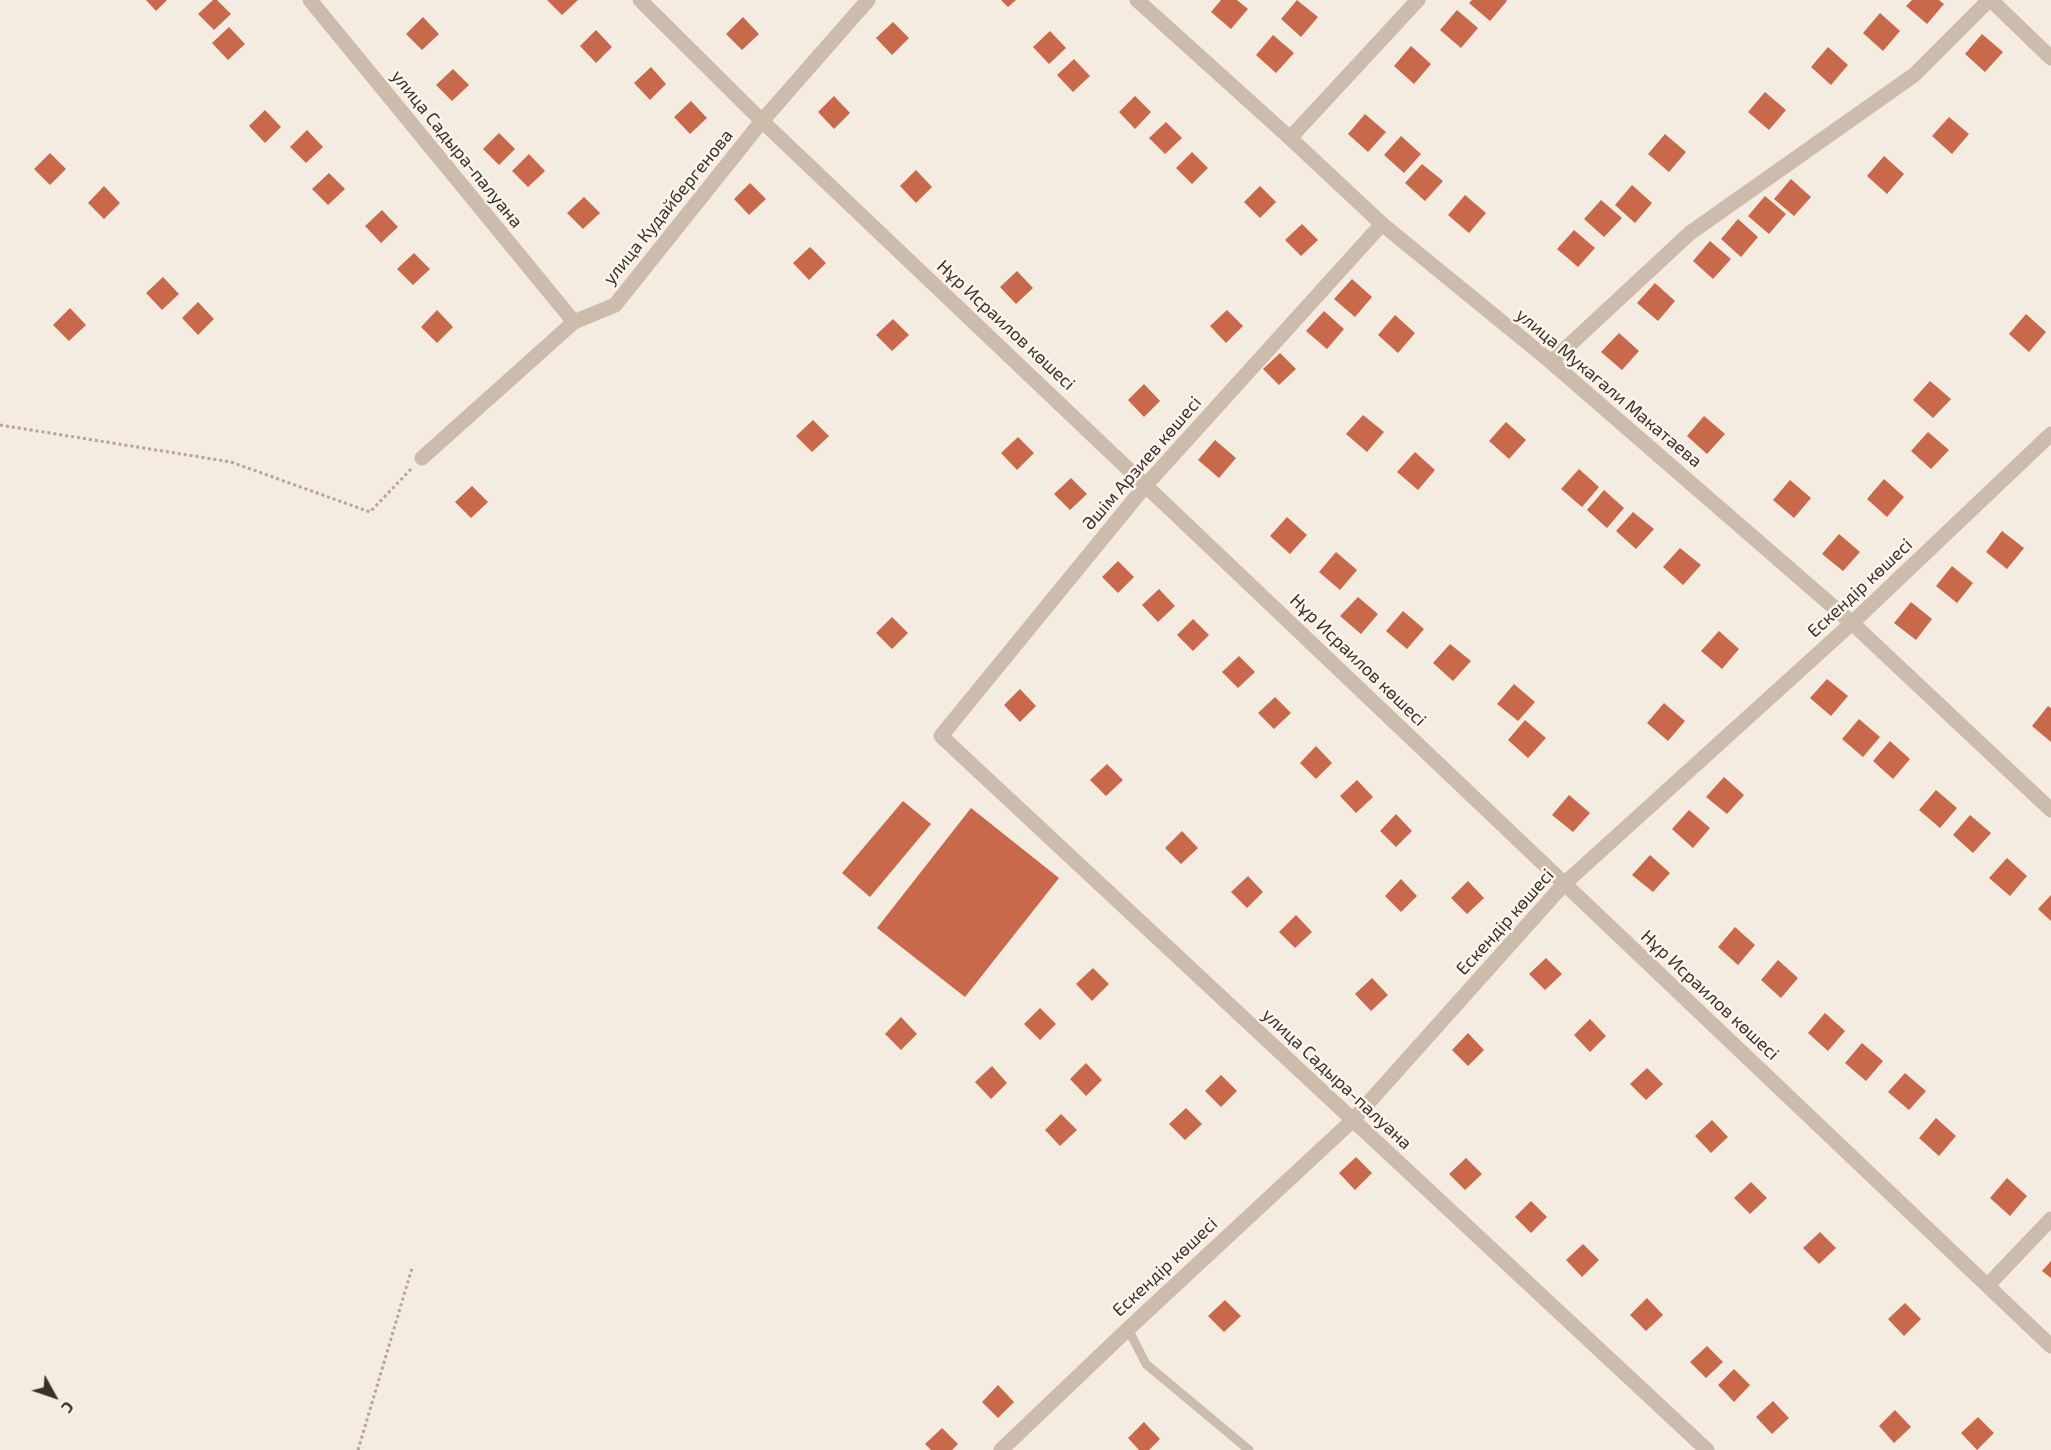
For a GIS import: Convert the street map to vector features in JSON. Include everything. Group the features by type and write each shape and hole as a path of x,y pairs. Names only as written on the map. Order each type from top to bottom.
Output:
{"street":[{"name":"улица Садыра-палуана","path":"310,0 574,322"},
{"name":"Нұр Исраилов көшесі","path":"640,0 762,121 2051,1346"},
{"name":"улица Кудайбергенова","path":"422,458 574,322 615,304 762,121 867,0"},
{"name":"улица Мукагали Макатаева","path":"1137,0 1382,224 1551,362 1852,623 2051,810"},
{"path":"1290,138 1418,0"},
{"path":"1551,362 1690,233 1914,75 1990,0 2051,58"},
{"name":"Әшім Арзиев көшесі","path":"941,736 1146,485 1382,224"},
{"name":"Ескендір көшесі","path":"1001,1450 1353,1120 1564,884 1852,623 2051,434"},
{"name":"улица Садыра-палуана","path":"941,736 1707,1450"},
{"path":"1988,1285 2051,1219"}],"lane":[{"path":"1128,1329 1146,1364 1249,1450"}],"path":[{"path":"0,425 231,462 370,512 422,458"},
{"path":"358,1450 412,1268"}],"building":[{"path":"146,0 167,0 156,11"},
{"path":"213,0 217,0 231,14 214,30 198,14"},
{"path":"547,0 578,0 562,15"},
{"path":"1001,0 1016,0 1008,7"},
{"path":"1221,0 1237,0 1248,9 1231,29 1211,12"},
{"path":"1297,0 1318,17 1301,37 1281,19"},
{"path":"1472,0 1507,1 1490,21 1469,3"},
{"path":"1912,0 1939,0 1944,4 1927,24 1906,6"},
{"path":"1457,10 1478,28 1461,48 1440,30"},
{"path":"1880,13 1900,31 1883,51 1863,33"},
{"path":"423,17 439,34 422,50 406,34"},
{"path":"743,17 759,34 742,50 726,34"},
{"path":"893,22 909,38 892,55 876,38"},
{"path":"229,27 245,44 228,60 212,43"},
{"path":"596,30 612,47 596,63 580,46"},
{"path":"1050,31 1066,48 1049,64 1033,47"},
{"path":"1982,34 2003,52 1985,72 1965,54"},
{"path":"1273,35 1294,53 1276,73 1256,55"},
{"path":"1411,46 1431,64 1414,84 1394,66"},
{"path":"1828,47 1848,65 1831,85 1811,67"},
{"path":"1074,59 1090,76 1073,92 1057,75"},
{"path":"651,67 666,84 650,100 634,83"},
{"path":"453,69 469,85 452,101 436,85"},
{"path":"1765,92 1786,110 1769,130 1748,112"},
{"path":"834,96 850,113 834,129 818,112"},
{"path":"1135,96 1151,112 1135,129 1119,112"},
{"path":"691,101 707,118 690,134 674,117"},
{"path":"265,110 281,127 265,143 249,126"},
{"path":"1365,114 1386,132 1368,152 1348,134"},
{"path":"1949,117 1969,134 1952,154 1932,136"},
{"path":"1166,122 1182,138 1165,154 1149,138"},
{"path":"307,130 323,147 306,163 290,147"},
{"path":"499,133 515,149 499,165 483,149"},
{"path":"1665,134 1686,152 1669,172 1648,154"},
{"path":"1401,136 1421,154 1404,173 1384,155"},
{"path":"1192,152 1208,168 1192,184 1176,168"},
{"path":"50,153 66,169 50,185 34,169"},
{"path":"529,154 545,171 528,187 512,171"},
{"path":"1884,156 1904,174 1887,194 1867,176"},
{"path":"1422,164 1443,181 1425,201 1405,183"},
{"path":"916,170 932,187 916,203 900,186"},
{"path":"329,173 345,189 328,205 312,189"},
{"path":"1791,179 1811,197 1794,216 1774,199"},
{"path":"750,183 766,199 749,215 734,199"},
{"path":"1632,185 1652,203 1635,223 1615,205"},
{"path":"104,186 120,203 104,219 88,203"},
{"path":"1260,186 1276,202 1260,218 1244,202"},
{"path":"1465,195 1486,213 1469,233 1448,215"},
{"path":"1765,196 1786,214 1769,234 1748,216"},
{"path":"584,197 600,213 583,229 567,213"},
{"path":"1601,200 1622,218 1604,237 1584,219"},
{"path":"382,210 398,227 381,243 365,226"},
{"path":"1738,219 1758,237 1741,257 1721,239"},
{"path":"1302,224 1318,240 1301,256 1285,240"},
{"path":"1574,230 1595,248 1578,267 1557,249"},
{"path":"1710,241 1731,259 1713,279 1693,261"},
{"path":"810,247 826,263 809,280 793,263"},
{"path":"414,253 430,269 413,285 397,269"},
{"path":"1017,271 1033,288 1016,304 1000,287"},
{"path":"163,277 179,294 162,310 146,293"},
{"path":"1352,279 1372,297 1355,317 1334,299"},
{"path":"1655,283 1675,301 1658,321 1637,303"},
{"path":"198,302 214,319 198,335 182,318"},
{"path":"70,308 86,325 69,341 53,325"},
{"path":"437,310 453,327 437,343 421,327"},
{"path":"1227,310 1243,326 1226,343 1210,326"},
{"path":"1324,311 1344,329 1327,349 1306,331"},
{"path":"2026,314 2046,332 2029,352 2009,334"},
{"path":"1395,315 1415,333 1398,353 1378,335"},
{"path":"893,319 909,335 892,351 876,335"},
{"path":"1619,333 1639,351 1622,370 1601,352"},
{"path":"1280,353 1296,369 1279,385 1263,369"},
{"path":"1930,381 1951,399 1933,418 1913,400"},
{"path":"1144,384 1160,401 1144,417 1128,400"},
{"path":"1363,415 1384,432 1367,452 1346,434"},
{"path":"1704,416 1725,434 1707,454 1687,436"},
{"path":"813,420 829,436 812,452 796,436"},
{"path":"1506,422 1526,440 1509,459 1489,441"},
{"path":"1928,432 1949,450 1931,469 1911,451"},
{"path":"1018,437 1034,453 1017,470 1001,453"},
{"path":"1215,440 1236,458 1219,478 1198,460"},
{"path":"1415,452 1435,470 1418,490 1397,472"},
{"path":"1579,469 1599,487 1582,507 1561,489"},
{"path":"1071,478 1087,494 1070,510 1054,494"},
{"path":"1884,479 1904,497 1887,517 1867,499"},
{"path":"1790,480 1811,498 1794,518 1773,500"},
{"path":"472,486 488,502 471,518 455,502"},
{"path":"1604,490 1624,508 1607,528 1587,510"},
{"path":"1633,512 1654,529 1636,549 1616,531"},
{"path":"1287,517 1307,535 1290,554 1270,536"},
{"path":"2002,531 2024,548 2007,569 1986,552"},
{"path":"1839,534 1860,552 1843,571 1822,554"},
{"path":"1680,548 1701,565 1683,585 1663,567"},
{"path":"1336,552 1357,570 1340,590 1319,572"},
{"path":"1118,561 1134,577 1118,593 1102,577"},
{"path":"1952,566 1973,583 1957,603 1936,586"},
{"path":"1159,589 1175,606 1158,622 1142,605"},
{"path":"1358,597 1378,614 1361,634 1340,616"},
{"path":"1911,602 1932,619 1916,640 1894,623"},
{"path":"1403,611 1424,629 1407,649 1386,631"},
{"path":"892,617 908,633 892,649 876,633"},
{"path":"1193,619 1209,635 1193,651 1177,635"},
{"path":"1719,631 1739,649 1722,669 1701,651"},
{"path":"1450,644 1471,661 1453,681 1433,663"},
{"path":"1239,656 1255,672 1238,688 1222,672"},
{"path":"1827,679 1848,696 1831,716 1810,698"},
{"path":"1514,684 1535,702 1518,721 1497,704"},
{"path":"1020,689 1036,706 1020,722 1004,705"},
{"path":"1275,697 1291,713 1274,729 1258,713"},
{"path":"1664,703 1685,721 1668,741 1647,723"},
{"path":"2048,706 2051,708 2051,742 2032,726"},
{"path":"1859,719 1880,737 1863,757 1842,739"},
{"path":"1525,720 1546,738 1528,758 1508,740"},
{"path":"1890,741 1910,759 1893,779 1873,761"},
{"path":"1316,746 1332,763 1316,779 1300,763"},
{"path":"1107,764 1123,780 1106,796 1090,780"},
{"path":"1724,777 1744,795 1727,814 1706,797"},
{"path":"1357,780 1373,797 1356,813 1340,796"},
{"path":"1936,790 1957,808 1940,828 1919,810"},
{"path":"1569,795 1590,813 1573,832 1552,815"},
{"path":"903,801 931,824 870,897 842,873"},
{"path":"971,808 1059,878 965,997 877,928"},
{"path":"1689,810 1710,828 1693,848 1672,829"},
{"path":"1396,814 1412,831 1396,847 1380,831"},
{"path":"1970,815 1991,833 1973,853 1953,835"},
{"path":"1182,831 1198,848 1181,864 1165,848"},
{"path":"1650,855 1670,873 1653,892 1632,875"},
{"path":"2007,858 2027,876 2010,896 1989,878"},
{"path":"1248,876 1263,892 1247,908 1231,892"},
{"path":"1401,879 1417,896 1401,912 1385,896"},
{"path":"1468,881 1484,898 1467,914 1451,898"},
{"path":"2051,895 2051,921 2038,909"},
{"path":"1296,915 1312,932 1295,948 1279,932"},
{"path":"1735,927 1755,945 1738,965 1718,947"},
{"path":"1546,958 1562,974 1545,990 1529,974"},
{"path":"1778,960 1798,978 1781,998 1761,980"},
{"path":"1093,968 1109,984 1092,1001 1076,984"},
{"path":"1372,978 1388,995 1371,1011 1355,994"},
{"path":"1040,1008 1056,1024 1040,1040 1024,1024"},
{"path":"1825,1013 1845,1031 1828,1051 1808,1033"},
{"path":"901,1017 917,1034 901,1050 885,1034"},
{"path":"1590,1019 1606,1036 1590,1052 1574,1035"},
{"path":"1468,1033 1484,1050 1468,1066 1452,1050"},
{"path":"1862,1043 1883,1061 1866,1081 1845,1063"},
{"path":"1086,1063 1102,1080 1086,1096 1070,1079"},
{"path":"992,1066 1007,1083 991,1099 975,1082"},
{"path":"1647,1068 1663,1084 1646,1100 1630,1084"},
{"path":"1905,1073 1926,1091 1909,1110 1888,1092"},
{"path":"1221,1075 1237,1091 1221,1107 1205,1091"},
{"path":"1186,1108 1202,1124 1185,1140 1169,1124"},
{"path":"1061,1114 1077,1130 1060,1146 1045,1130"},
{"path":"1936,1118 1956,1136 1939,1156 1919,1138"},
{"path":"1712,1120 1728,1137 1711,1153 1695,1136"},
{"path":"1356,1157 1372,1173 1355,1190 1339,1173"},
{"path":"1466,1158 1482,1174 1465,1190 1449,1174"},
{"path":"2007,1178 2027,1196 2010,1216 1990,1198"},
{"path":"1751,1182 1767,1198 1750,1214 1734,1198"},
{"path":"1531,1201 1547,1217 1531,1233 1515,1217"},
{"path":"1820,1232 1836,1248 1819,1264 1803,1248"},
{"path":"1583,1244 1599,1260 1582,1277 1566,1260"},
{"path":"2051,1261 2051,1278 2042,1271"},
{"path":"1647,1298 1663,1315 1646,1331 1630,1315"},
{"path":"1225,1300 1241,1316 1224,1332 1208,1316"},
{"path":"1905,1303 1921,1319 1904,1336 1888,1319"},
{"path":"1707,1346 1723,1362 1706,1378 1690,1362"},
{"path":"1734,1369 1750,1385 1734,1402 1718,1385"},
{"path":"998,1385 1014,1402 998,1418 982,1402"},
{"path":"1773,1401 1789,1418 1772,1434 1756,1417"},
{"path":"1895,1410 1911,1427 1894,1443 1879,1426"},
{"path":"1978,1417 1994,1433 1977,1450 1961,1433"},
{"path":"1144,1422 1160,1439 1149,1450 1139,1450 1128,1438"},
{"path":"942,1428 958,1444 952,1450 931,1450 925,1444"}]}
